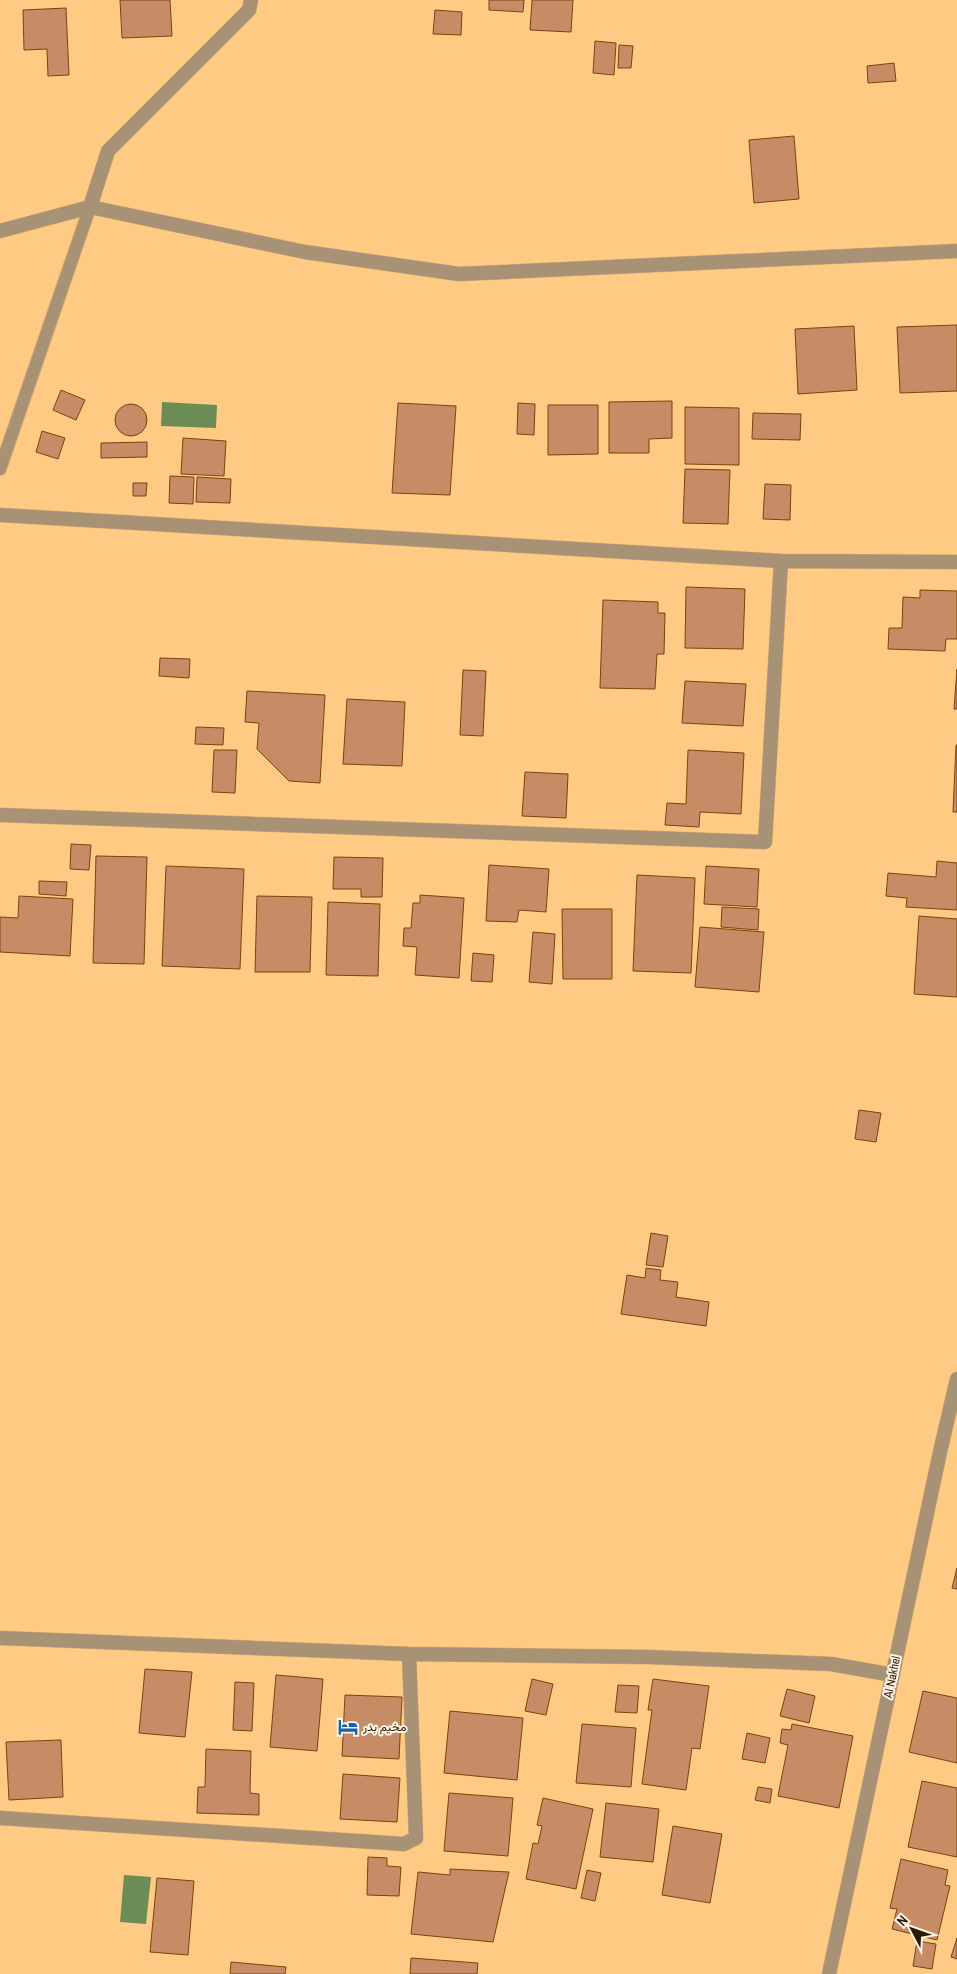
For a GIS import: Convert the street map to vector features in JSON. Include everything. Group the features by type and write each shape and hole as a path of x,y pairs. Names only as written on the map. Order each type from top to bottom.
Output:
{"street":[{"path":"90,207 108,151 249,10 251,0"},
{"path":"0,232 90,207 305,252 459,274 957,251"},
{"path":"0,515 781,561 957,562"},
{"path":"0,815 766,842 781,561"},
{"name":"Al Nakhel","path":"829,1974 875,1752 957,1379"},
{"path":"0,1638 409,1654 639,1657 831,1664 893,1675"},
{"path":"0,1818 404,1844 416,1838 409,1654"}],"lane":[{"path":"0,469 90,207"}],"shaded area":[{"path":"162,402 217,405 216,428 161,426"},
{"path":"124,1875 151,1877 146,1924 120,1922"}],"building":[{"path":"120,0 170,0 172,36 122,38"},
{"path":"489,0 524,0 523,12 489,10"},
{"path":"532,0 573,0 571,32 530,30"},
{"path":"66,8 69,75 48,76 47,49 24,50 23,10"},
{"path":"435,10 462,12 461,35 433,34"},
{"path":"595,41 616,43 614,75 593,73"},
{"path":"619,45 633,46 631,68 618,68"},
{"path":"894,63 896,81 868,83 867,66"},
{"path":"794,136 799,199 754,203 749,140"},
{"path":"957,325 957,391 900,393 897,327"},
{"path":"854,326 857,390 798,394 795,329"},
{"path":"61,390 85,400 76,420 53,410"},
{"path":"672,401 672,438 649,439 649,453 609,453 609,402"},
{"path":"398,403 456,406 450,495 392,493"},
{"path":"518,403 535,404 534,435 517,434"},
{"path":"131,404 143,408 147,420 143,432 131,436 119,432 115,420 119,408"},
{"path":"548,405 598,405 598,454 548,455"},
{"path":"685,407 739,408 739,465 685,464"},
{"path":"753,413 801,414 800,440 752,439"},
{"path":"42,431 65,438 58,459 36,452"},
{"path":"183,438 226,441 224,476 181,474"},
{"path":"147,442 147,457 101,458 101,443"},
{"path":"685,469 730,470 728,524 683,523"},
{"path":"170,476 194,477 193,504 169,503"},
{"path":"197,477 231,479 230,503 196,502"},
{"path":"133,483 147,483 146,496 133,496"},
{"path":"765,484 791,485 790,520 763,519"},
{"path":"686,587 745,589 743,649 685,648"},
{"path":"920,590 957,591 957,639 946,639 945,651 888,649 889,628 902,628 903,597 920,598"},
{"path":"603,600 658,602 658,613 665,613 664,654 657,654 655,689 600,688"},
{"path":"160,658 190,659 189,678 159,676"},
{"path":"957,669 957,709 954,709"},
{"path":"463,670 486,671 483,736 460,735"},
{"path":"685,681 746,684 743,726 682,723"},
{"path":"247,691 325,695 320,783 289,781 257,749 259,723 245,722"},
{"path":"347,699 405,702 402,766 343,764"},
{"path":"196,727 224,728 223,745 195,744"},
{"path":"956,745 957,812 953,812"},
{"path":"214,750 237,750 235,793 212,792"},
{"path":"688,750 744,753 741,814 700,812 699,827 665,825 667,803 686,804"},
{"path":"525,772 568,774 566,818 522,816"},
{"path":"71,844 91,845 89,870 70,869"},
{"path":"96,856 147,857 144,964 93,963"},
{"path":"334,857 383,858 382,897 361,897 361,889 333,889"},
{"path":"937,861 957,863 957,910 906,907 907,898 886,896 888,873 936,877"},
{"path":"489,865 549,869 546,912 519,910 517,922 486,921"},
{"path":"166,866 244,869 240,969 162,966"},
{"path":"706,866 759,869 757,907 704,904"},
{"path":"637,875 695,878 691,973 633,971"},
{"path":"39,881 67,882 66,896 39,894"},
{"path":"420,895 464,898 459,978 415,975 417,947 403,946 404,928 411,928 413,903 420,903"},
{"path":"19,896 73,899 70,956 0,952 0,917 18,918"},
{"path":"257,896 312,897 310,972 255,972"},
{"path":"328,902 380,904 378,976 326,975"},
{"path":"722,907 759,909 758,930 721,927"},
{"path":"562,909 612,909 612,979 563,979"},
{"path":"919,916 957,919 957,997 914,994"},
{"path":"700,927 764,932 759,992 695,987"},
{"path":"533,932 555,934 552,984 529,982"},
{"path":"473,953 494,955 492,982 471,981"},
{"path":"859,1110 881,1113 876,1142 855,1139"},
{"path":"651,1233 668,1236 663,1267 646,1265"},
{"path":"646,1268 661,1270 660,1280 678,1282 676,1297 709,1302 706,1326 621,1314 627,1275 645,1278"},
{"path":"957,1568 957,1589 952,1588"},
{"path":"145,1669 192,1672 185,1737 139,1733"},
{"path":"276,1675 323,1679 317,1751 270,1747"},
{"path":"532,1679 553,1684 546,1715 525,1711"},
{"path":"653,1679 709,1686 700,1749 692,1748 686,1790 642,1784 652,1710 648,1710"},
{"path":"235,1682 254,1683 252,1731 233,1730"},
{"path":"618,1685 639,1686 637,1713 615,1712"},
{"path":"787,1689 815,1696 809,1723 780,1716"},
{"path":"923,1691 957,1698 957,1763 909,1752"},
{"path":"345,1695 402,1697 399,1759 342,1756"},
{"path":"450,1711 523,1718 517,1780 444,1773"},
{"path":"582,1724 636,1728 631,1787 576,1783"},
{"path":"792,1724 853,1736 839,1808 778,1796 788,1745 780,1743 782,1729 791,1730"},
{"path":"747,1733 770,1738 765,1763 742,1759"},
{"path":"61,1740 63,1797 9,1800 6,1742"},
{"path":"206,1749 251,1751 250,1793 259,1794 259,1815 197,1813 198,1787 205,1787"},
{"path":"343,1774 400,1778 397,1822 340,1819"},
{"path":"922,1781 957,1788 957,1857 908,1847"},
{"path":"758,1787 772,1789 770,1803 755,1800"},
{"path":"449,1793 513,1798 508,1856 444,1851"},
{"path":"543,1798 593,1809 576,1889 526,1879 533,1843 538,1844 542,1826 537,1825"},
{"path":"606,1803 659,1809 653,1862 600,1857"},
{"path":"673,1826 722,1834 710,1903 662,1895"},
{"path":"368,1857 387,1858 387,1866 401,1867 399,1896 367,1895"},
{"path":"901,1859 948,1870 945,1885 950,1886 937,1940 892,1929 897,1909 890,1908"},
{"path":"450,1869 509,1872 493,1942 411,1934 418,1872 450,1875"},
{"path":"587,1870 601,1873 595,1901 581,1898"},
{"path":"157,1878 194,1881 188,1955 150,1952"},
{"path":"957,1938 957,1959 951,1957"},
{"path":"917,1941 936,1944 932,1969 913,1966"},
{"path":"411,1958 478,1963 477,1974 410,1974"},
{"path":"231,1962 286,1967 285,1974 230,1974"}],"place":[{"name":"مخيم بدر","path":"348,1727"}]}
